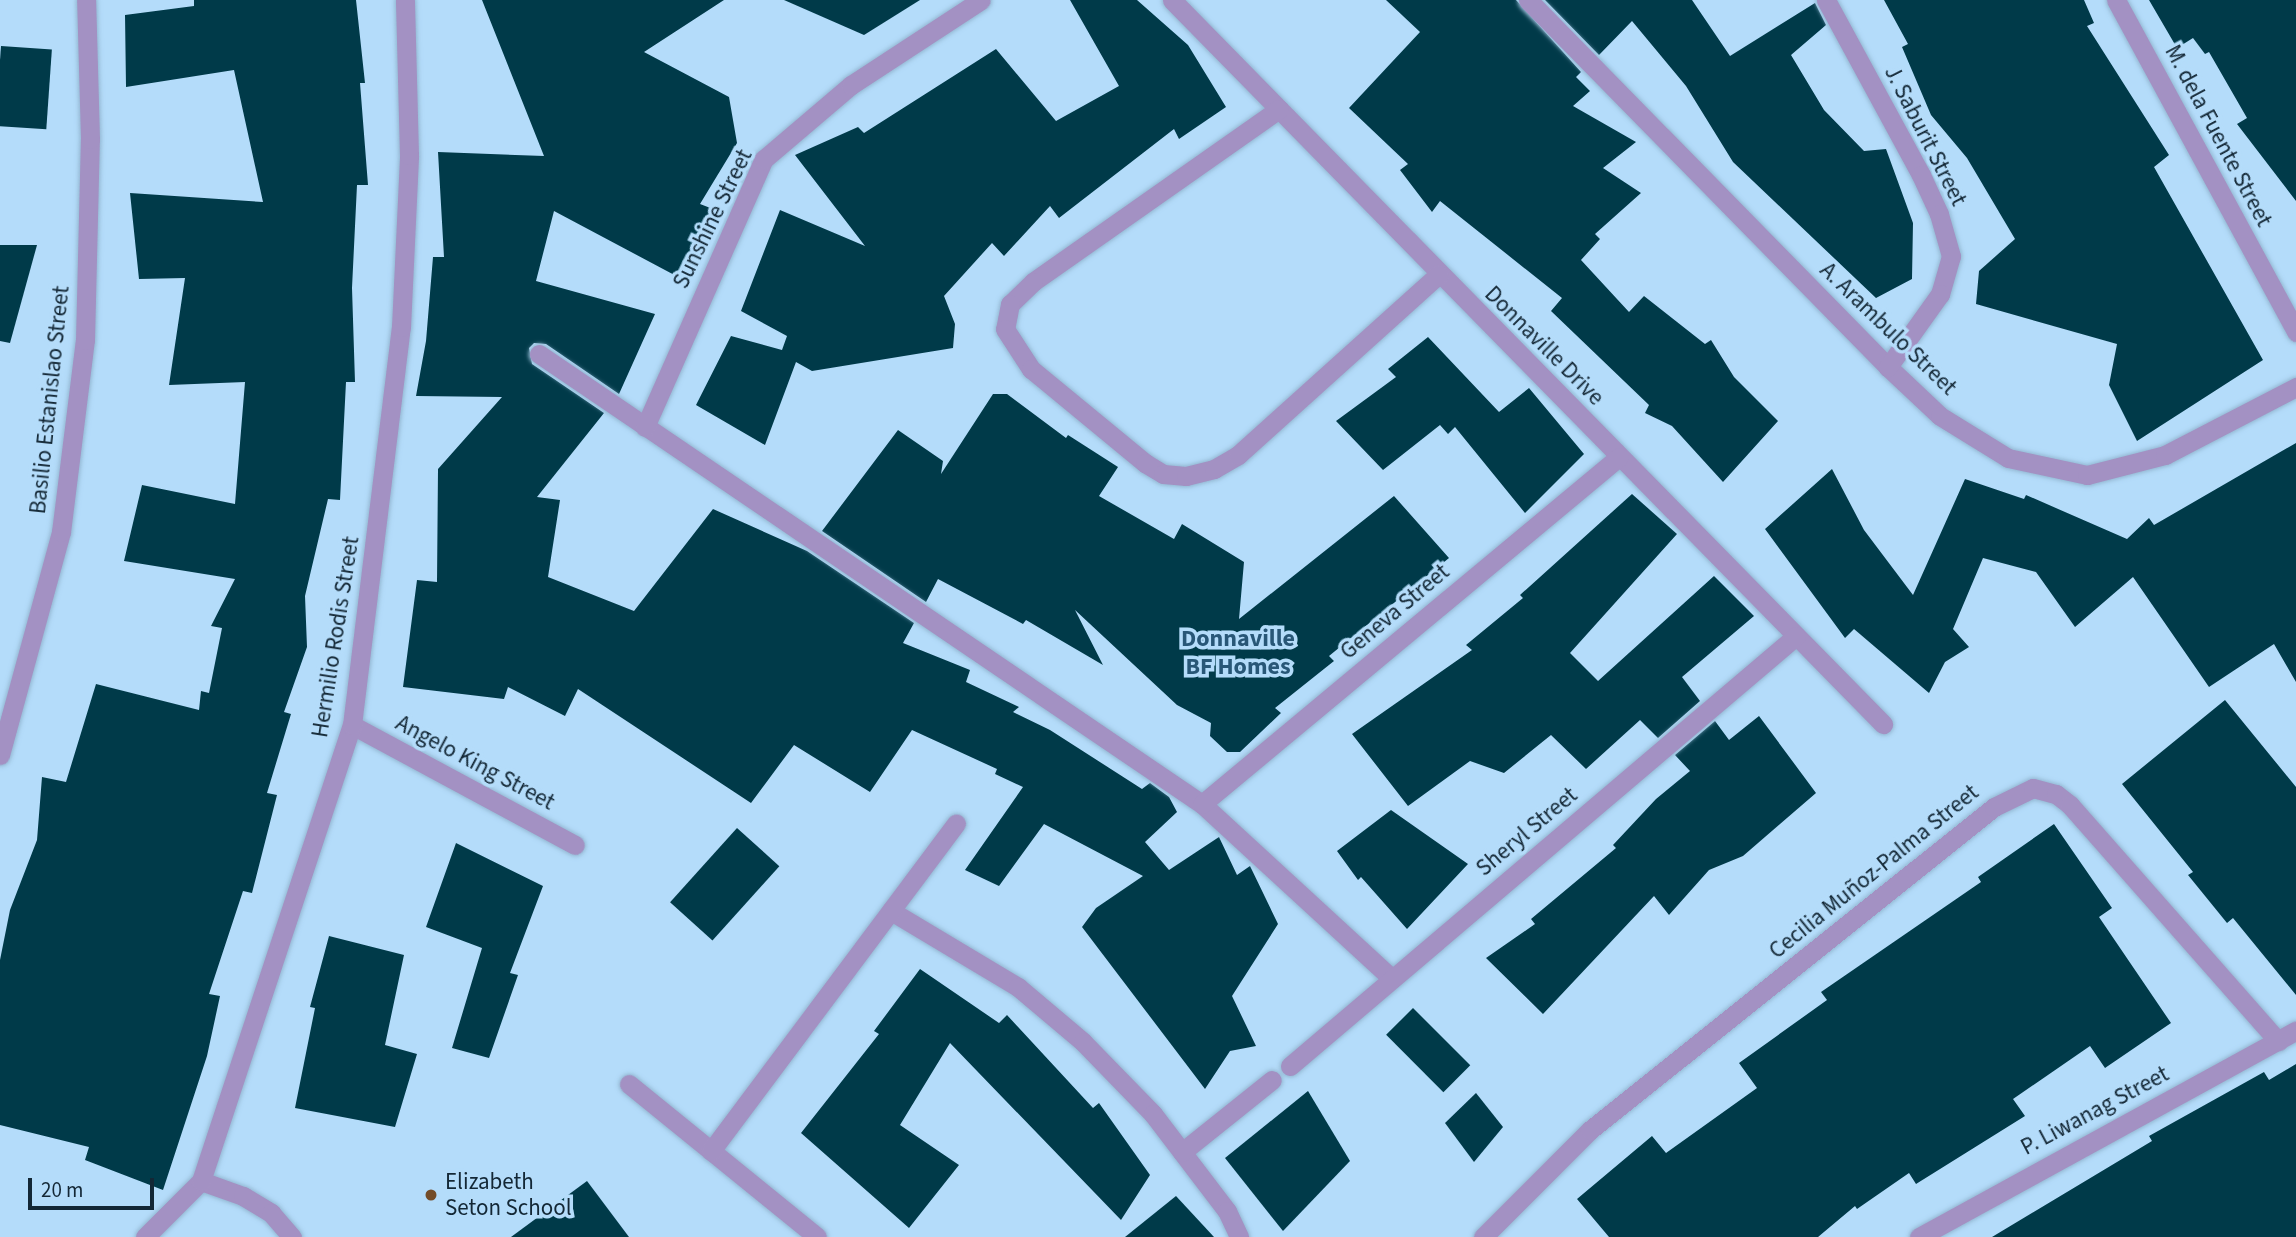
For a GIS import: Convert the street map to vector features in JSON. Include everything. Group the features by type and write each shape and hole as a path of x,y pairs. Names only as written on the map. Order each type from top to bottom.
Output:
{"street":[{"name":"Basilio Estanislao Street","path":"0,754 61,533 85,340 90,139 86,0"},
{"name":"Hermilio Rodis Street","path":"145,1237 201,1181 352,725 401,327 409,155 405,0"},
{"name":"Sunshine Street","path":"645,427 764,159 851,86 981,0"},
{"name":"Donnaville Drive","path":"1172,0 1884,724"},
{"name":"A. Arambulo Street","path":"1528,0 1888,367 1940,416 2008,458 2087,475 2165,455 2296,387"},
{"name":"J. Saburit Street","path":"1826,0 1940,214 1951,256 1940,295 1888,367"},
{"name":"M. dela Fuente Street","path":"2116,0 2296,332"},
{"path":"1279,109 1033,282 1010,304 1005,329 1031,369 1145,463 1163,474 1186,476 1214,469 1238,455 1439,274"},
{"path":"540,354 894,592 1202,804 1392,979"},
{"name":"Geneva Street","path":"1202,804 1619,457"},
{"name":"Sheryl Street","path":"1290,1066 1796,636"},
{"name":"Angelo King Street","path":"352,725 575,845"},
{"name":"Cecilia Muñoz-Palma Street","path":"1483,1237 1590,1130 1994,807 2033,788 2056,794 2070,805 2278,1041"},
{"path":"711,1151 956,824"},
{"path":"891,911 1018,986 1083,1042 1153,1114 1227,1211 1240,1237"},
{"name":"P. Liwanag Street","path":"1919,1237 2296,1031"},
{"path":"1182,1152 1272,1080"},
{"path":"629,1084 817,1237"},
{"path":"201,1181 243,1196 271,1213 292,1237"}],"building":[{"path":"194,0 356,0 365,83 360,83 368,185 357,185 352,288 355,382 346,382 340,500 328,499 305,596 307,647 284,712 291,714 267,793 277,795 252,893 243,891 209,994 220,996 207,1056 163,1190 85,1160 89,1147 0,1125 0,960 10,910 37,840 42,777 66,782 96,684 199,710 201,691 209,693 222,628 211,626 235,579 124,561 142,485 235,504 245,382 169,385 185,278 139,279 130,193 263,202 234,70 126,87 125,15 194,6"},
{"path":"482,0 724,0 644,52 729,97 737,143 700,204 713,209 680,278 554,211 536,281 655,314 619,394 546,344 534,343 529,348 532,364 604,413 537,497 560,500 548,577 634,611 713,509 807,551 914,623 903,643 970,670 966,682 1019,707 1013,712 1050,730 1142,789 1150,783 1169,797 1177,812 1145,842 1169,870 1219,837 1237,875 1250,866 1278,924 1232,996 1256,1046 1230,1051 1205,1089 1082,927 1096,908 1143,876 1044,824 999,886 965,870 1023,787 995,774 997,769 912,730 870,792 794,745 751,803 578,689 565,716 508,687 504,699 403,687 417,580 437,582 438,469 502,397 416,396 426,341 433,257 444,257 438,152 544,156"},
{"path":"784,0 920,0 864,35"},
{"path":"1070,0 1137,0 1188,45 1226,107 1179,139 1174,129 1059,218 1050,206 1004,256 992,243 944,296 955,324 953,348 812,371 796,362 765,445 696,405 731,336 782,350 787,336 741,311 780,210 865,246 795,155 858,127 864,133 996,49 1056,121 1119,86"},
{"path":"1386,0 1516,0 1581,72 1576,77 1590,91 1573,106 1636,142 1603,168 1641,193 1595,234 1600,239 1581,260 1629,312 1644,296 1705,344 1711,340 1734,377 1778,421 1723,482 1672,426 1645,413 1649,405 1551,311 1562,298 1440,201 1432,212 1400,170 1408,164 1349,108 1420,32"},
{"path":"1545,0 1692,0 1730,56 1815,3 1826,25 1791,55 1824,110 1864,151 1886,149 1913,223 1912,279 1876,298 1733,162 1686,86 1632,21 1599,55"},
{"path":"1884,0 2084,0 2094,23 2087,26 2169,155 2154,167 2263,360 2137,441 2109,385 2117,344 1976,304 1979,271 2015,239 1967,158 1931,115 1902,47 1908,44"},
{"path":"2149,0 2296,0 2296,201 2237,124 2247,118 2209,52 2205,54 2193,38 2177,48"},
{"path":"1,46 52,50 46,129 0,126"},
{"path":"0,245 37,245 10,343 0,341"},
{"path":"1428,337 1499,412 1529,388 1584,454 1525,513 1455,427 1448,434 1440,425 1383,470 1336,421 1396,377 1388,369"},
{"path":"993,394 1007,394 1066,438 1068,435 1118,467 1099,496 1174,539 1182,524 1244,562 1239,619 1394,496 1449,558 1329,656 1334,661 1275,708 1281,713 1240,752 1227,752 1210,736 1211,723 1177,705 1075,610 1103,665 1026,620 1023,624 938,579 926,602 822,531 898,430 943,461 941,474"},
{"path":"2296,443 2296,682 2274,644 2209,687 2133,577 2075,627 2036,572 1983,558 1953,629 1969,647 1945,662 1929,693 1854,629 1845,638 1765,529 1832,469 1864,530 1913,595 1965,479 2024,499 2026,495 2127,539 2149,518 2154,525"},
{"path":"1632,494 1677,534 1570,653 1598,681 1714,576 1754,616 1682,677 1700,701 1658,738 1640,720 1586,769 1551,735 1504,773 1470,761 1408,806 1352,734 1472,650 1466,645 1523,598 1520,595"},
{"path":"2225,700 2296,787 2296,995 2233,918 2227,923 2188,875 2193,872 2122,784"},
{"path":"1759,716 1816,793 1743,856 1709,870 1669,915 1654,896 1543,1014 1486,958 1535,924 1531,919 1616,848 1613,845 1656,799 1690,771 1675,755 1715,721 1729,740"},
{"path":"1391,810 1468,864 1407,929 1361,877 1358,880 1337,851"},
{"path":"2054,824 2112,908 2099,917 2171,1023 2105,1068 2090,1046 2013,1099 2025,1116 1916,1184 1909,1173 1857,1209 1855,1206 1818,1237 1609,1237 1577,1199 1652,1136 1666,1153 1757,1088 1739,1063 1827,1000 1821,992 1981,882 1978,877"},
{"path":"737,828 779,866 712,940 670,902"},
{"path":"456,843 543,886 510,973 518,975 489,1058 452,1048 482,948 426,927"},
{"path":"329,936 404,955 385,1045 417,1054 395,1127 295,1108 315,1008 310,1007"},
{"path":"920,969 999,1023 1007,1015 1093,1108 1099,1103 1150,1175 1121,1220 950,1043 900,1125 959,1165 909,1228 801,1133 879,1034 874,1031"},
{"path":"1413,1008 1470,1065 1443,1092 1386,1035"},
{"path":"2296,1064 2296,1237 1992,1237 2152,1141 2149,1136 2264,1072 2269,1080"},
{"path":"1308,1091 1350,1161 1283,1231 1225,1158"},
{"path":"1476,1093 1503,1127 1474,1162 1445,1123"},
{"path":"587,1181 629,1237 511,1237"},
{"path":"1176,1196 1214,1237 1125,1237"}],"place":[{"name":"Elizabeth Seton School","path":"431,1195"}],"district":[{"name":"Donnaville BF Homes","path":"1238,653"}]}
